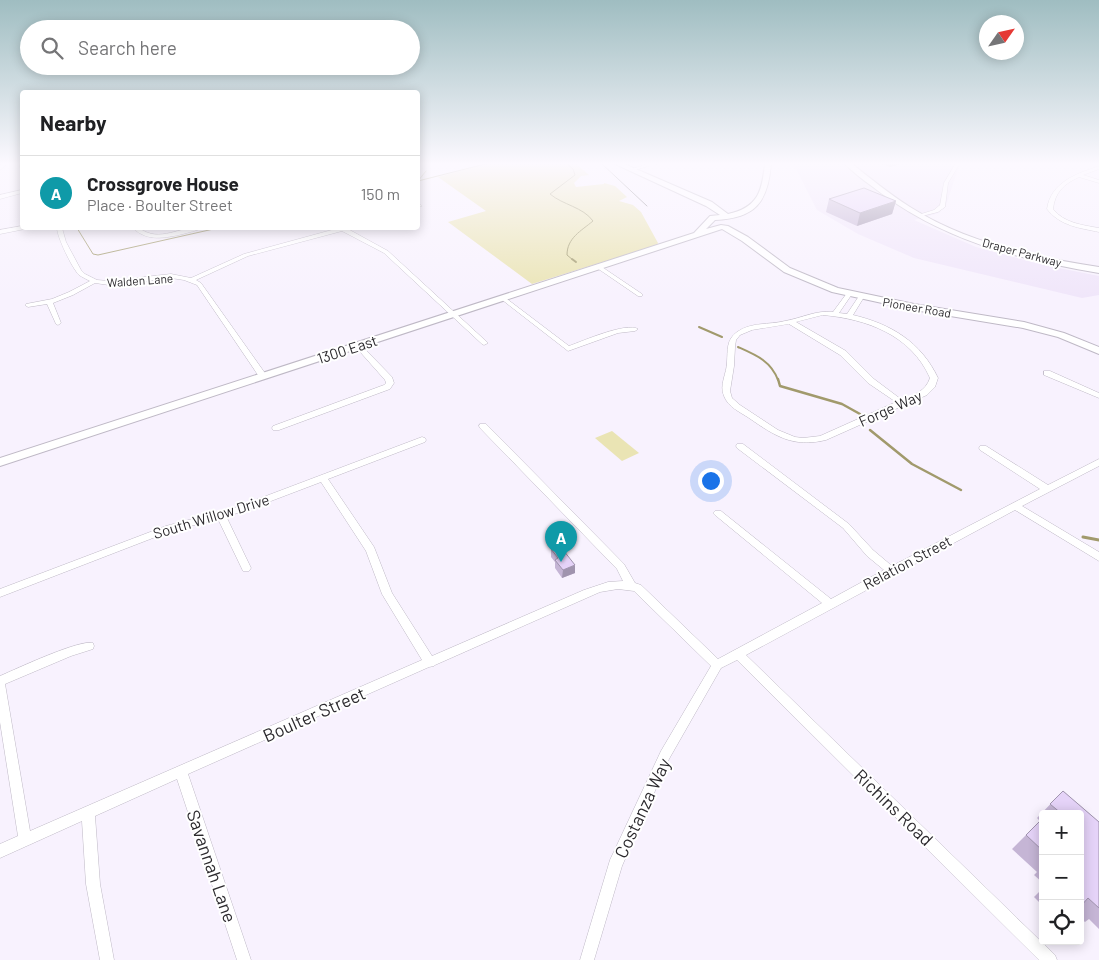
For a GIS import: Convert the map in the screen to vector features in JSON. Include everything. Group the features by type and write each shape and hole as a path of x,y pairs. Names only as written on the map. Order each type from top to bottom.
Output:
{"main road":[{"path":"710,208 712,210 711,219 749,211"},
{"path":"716,208 727,216 738,220 739,224 748,216 752,208"},
{"name":"Draper Parkway","path":"907,208 950,230 997,247 1038,258 1099,270"},
{"name":"Pioneer Road","path":"711,219 715,226 745,239 787,270 849,294 1024,325 1061,335 1099,351"},
{"name":"1300 East","path":"694,237 711,219"},
{"name":"Pioneer Road","path":"739,224 739,232 745,239"},
{"name":"1300 East","path":"0,462 453,314 739,224"}],"street":[{"path":"920,216 936,212 941,208"},
{"path":"1050,208 1061,219 1099,230"},
{"path":"0,232 20,229"},
{"name":"Walden Lane","path":"59,230 61,237 79,272 94,281 117,282 165,276 192,280 201,286 263,376"},
{"path":"138,230 143,235 151,237 188,230"},
{"path":"192,280 246,254 336,230"},
{"path":"348,230 386,252 484,343"},
{"path":"599,267 640,294"},
{"path":"28,305 49,302 68,295 94,281"},
{"path":"834,314 849,294"},
{"path":"849,316 861,296"},
{"path":"503,298 568,349 617,331 635,329"},
{"path":"49,302 58,323"},
{"name":"Forge Way","path":"834,314 849,316 872,324 904,340 928,364 934,378 931,387 924,393 823,438 806,441 777,434 734,404 726,392 731,363 731,345 736,336 749,328 790,322 811,315 834,314"},
{"path":"790,322 843,354 871,381 902,403"},
{"path":"276,428 381,391 389,385 389,379 358,345"},
{"path":"1047,373 1099,396"},
{"path":"483,426 622,566 630,584 637,588 717,665"},
{"name":"South Willow Drive","path":"0,593 169,528 221,515 422,440"},
{"path":"740,446 846,526 870,553 891,570"},
{"path":"983,448 1047,489"},
{"name":"Relation Street","path":"717,665 891,570 1099,462"},
{"path":"322,478 370,550 386,594 430,663"},
{"path":"1015,506 1099,557"},
{"path":"718,513 830,603"},
{"path":"221,515 246,568"},
{"name":"Boulter Street","path":"0,851 596,590 612,585 630,584"},
{"path":"0,681 69,652 89,646"},
{"name":"Richins Road","path":"737,653 1050,960"},
{"name":"Costanza Way","path":"587,960 616,865 637,815 665,755 717,665"},
{"path":"0,686 3,727 25,840"},
{"name":"Savannah Lane","path":"180,772 244,960"},
{"path":"88,812 93,884 107,960"}],"shaded area":[{"path":"481,208 636,208 641,212 658,243 657,245 532,284 448,222 486,211"},
{"path":"816,208 944,208 939,213 914,220 976,247 1039,264 1099,276 1099,295 1082,298 914,258 858,234"},
{"path":"612,431 639,453 622,461 595,438"}],"building":[{"path":"848,208 876,208 860,213"},
{"path":"560,546 575,565 563,570 555,560 558,558 551,549"},
{"path":"1063,791 1099,822 1099,908 1088,898 1084,902 1084,810 1057,810 1050,804"},
{"path":"1039,822 1039,847 1026,835"}],"waterway":[{"path":"573,260 567,255 569,244 576,235 593,221 584,212 575,208"},
{"path":"78,230 93,254 98,255 209,230"},
{"path":"572,259 576,262"},
{"path":"699,327 722,337"},
{"path":"738,347 767,363 778,380"},
{"path":"778,379 780,386 842,404 860,414"},
{"path":"870,430 912,464 961,490"},
{"path":"1083,537 1099,540"}],"place":[{"name":"Crossgrove House","path":"561,562"}]}
